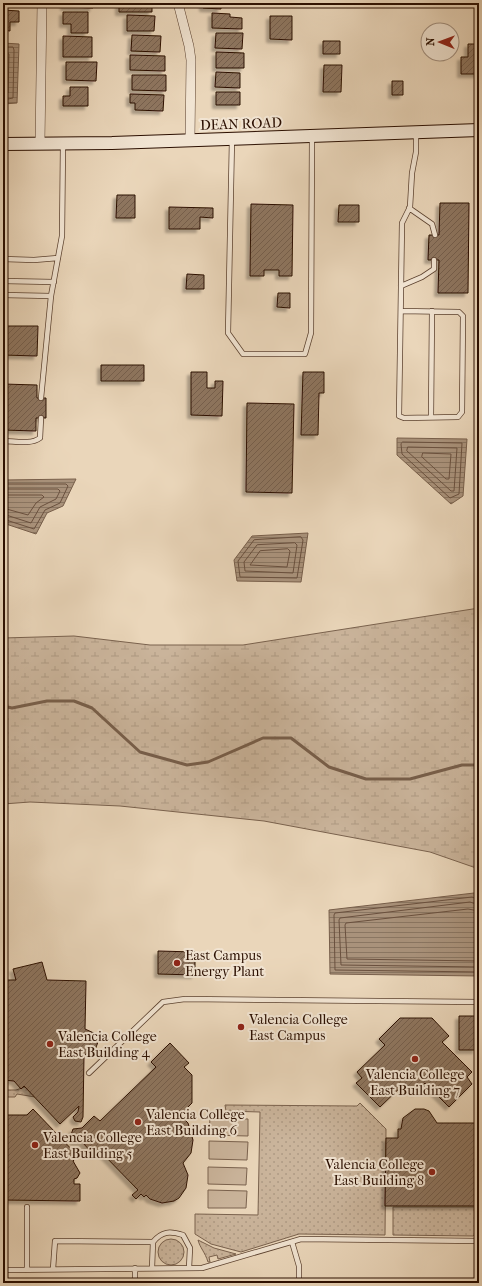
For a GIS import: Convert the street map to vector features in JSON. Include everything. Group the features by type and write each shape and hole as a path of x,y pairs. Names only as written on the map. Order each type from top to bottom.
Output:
{"main road":[{"name":"DEAN ROAD","path":"3,144 63,144 479,130"}],"street":[{"path":"40,144 42,3"},
{"path":"178,3 191,60 190,140"}],"lane":[{"path":"400,311 459,312 463,316 462,412 458,418 399,416 400,311 402,223 409,208 412,173 416,152 416,132"},
{"path":"232,139 228,333 243,354 305,354 311,333 312,136"},
{"path":"41,398 51,296 62,236 63,144"},
{"path":"409,208 432,224 435,235"},
{"path":"3,259 34,260 58,258"},
{"path":"401,286 422,277 434,269 434,260"},
{"path":"3,280 54,282"},
{"path":"3,295 51,296"},
{"path":"431,418 432,311"},
{"path":"3,441 33,442 38,440 40,438 41,418"},
{"path":"89,1073 163,1002 186,999 479,1002"},
{"path":"27,1207 27,1269"},
{"path":"152,1268 153,1242 159,1234 170,1232 183,1235 190,1248 189,1268"},
{"path":"3,1270 202,1268 301,1239 479,1241"},
{"path":"53,1269 55,1241 153,1242"},
{"path":"292,1242 300,1266 299,1283"},
{"path":"135,1268 135,1283"}],"green space":[{"path":"479,608 479,869 430,852 264,821 120,806 30,802 3,804 3,638 74,636 150,645 243,645"},
{"path":"25,1087 35,1097 17,1094 15,1097 3,1097 3,1092 5,1090 16,1090"},
{"path":"360,1103 386,1129 385,1235 299,1234 241,1252 211,1244 195,1234 195,1214 258,1215 260,1112 226,1111 225,1105 357,1106"},
{"path":"210,1118 248,1119 248,1136 209,1135"},
{"path":"209,1141 248,1142 247,1160 209,1159"},
{"path":"208,1167 247,1168 246,1185 208,1184"},
{"path":"208,1190 247,1191 246,1208 208,1208"},
{"path":"393,1207 479,1207 479,1232 473,1236 393,1235"},
{"path":"171,1239 180,1243 184,1252 180,1261 171,1265 162,1261 158,1252 162,1243"},
{"path":"198,1240 214,1248 236,1254 218,1259 217,1255 209,1257 210,1262 208,1262"}],"water":[{"path":"3,43 19,44 17,103 3,104"},
{"path":"397,438 467,439 463,496 451,504 397,455"},
{"path":"76,479 63,506 47,513 36,534 3,523 3,480"},
{"path":"308,533 301,582 237,581 234,560 252,536"},
{"path":"474,893 479,898 479,976 330,974 329,910"}],"building":[{"path":"64,3 93,3 93,8 64,7"},
{"path":"119,3 152,3 152,12 119,12"},
{"path":"203,3 221,3 221,9 203,8"},
{"path":"3,10 19,11 19,22 10,22 10,31 3,30"},
{"path":"63,12 88,12 88,33 71,33 71,24 63,24"},
{"path":"212,13 230,14 230,17 242,18 242,29 212,28"},
{"path":"127,15 155,16 154,31 127,31"},
{"path":"270,16 292,16 292,40 270,39"},
{"path":"216,33 243,33 242,49 215,48"},
{"path":"132,35 161,36 160,52 131,51"},
{"path":"63,36 92,37 92,57 63,57"},
{"path":"323,41 340,41 340,54 323,54"},
{"path":"468,44 479,44 479,74 461,74 461,57 468,57"},
{"path":"216,52 244,53 244,68 216,68"},
{"path":"130,55 165,56 165,71 130,70"},
{"path":"66,62 97,62 96,81 66,80"},
{"path":"324,65 342,65 341,92 323,92"},
{"path":"216,72 240,73 240,88 215,87"},
{"path":"132,75 166,75 166,91 132,90"},
{"path":"392,81 403,81 403,95 392,95"},
{"path":"70,87 88,87 88,106 63,106 63,96 70,96"},
{"path":"216,92 240,92 240,105 216,105"},
{"path":"130,94 164,95 163,111 135,110 135,103 130,103"},
{"path":"117,195 135,195 135,218 116,218"},
{"path":"440,203 469,203 468,293 438,293 439,260 428,260 429,235 439,235"},
{"path":"251,204 293,205 292,276 279,276 279,270 264,270 264,276 250,276"},
{"path":"339,205 359,205 359,222 338,222"},
{"path":"169,207 213,208 213,218 200,217 200,229 169,229"},
{"path":"187,274 204,275 204,289 186,289"},
{"path":"278,293 290,293 290,308 277,307"},
{"path":"3,326 38,326 37,356 3,355"},
{"path":"101,365 144,365 144,381 101,381"},
{"path":"191,372 207,372 207,388 215,388 215,381 223,381 222,416 191,415"},
{"path":"303,372 324,372 324,393 319,393 318,435 301,435"},
{"path":"3,384 37,385 37,398 46,398 46,418 36,418 36,431 3,430"},
{"path":"247,403 294,404 292,493 246,492"},
{"name":"East Campus Energy Plant","path":"158,951 195,952 195,975 158,974"},
{"name":"Valencia College East Building 4","path":"42,962 47,980 86,981 85,1029 96,1034 98,1042 95,1050 84,1055 83,1117 81,1122 75,1121 73,1117 78,1112 79,1106 60,1124 24,1086 21,1089 14,1081 3,1080 3,980 16,980 13,969"},
{"path":"459,1016 478,1016 476,1050 459,1050"},
{"name":"Valencia College East Building 7","path":"400,1018 432,1018 449,1036 442,1042 472,1072 467,1077 472,1084 449,1107 425,1083 415,1093 405,1083 380,1107 356,1083 362,1078 357,1072 385,1045 379,1039"},
{"name":"Valencia College East Building 6","path":"170,1043 189,1063 184,1067 192,1075 192,1103 180,1115 188,1123 193,1140 191,1153 183,1163 188,1175 186,1188 179,1198 174,1201 162,1203 150,1199 146,1195 144,1197 141,1194 136,1199 132,1195 138,1190 99,1150 94,1155 82,1142 74,1142 71,1135 73,1129 82,1128 94,1116 100,1121 156,1067 151,1062"},
{"name":"Valencia College East Building 5","path":"33,1109 78,1156 73,1161 80,1173 77,1178 74,1179 74,1184 80,1184 80,1201 3,1200 3,1115 27,1115"},
{"name":"Valencia College East Building 8","path":"415,1109 424,1109 429,1111 437,1123 479,1123 479,1206 385,1206 386,1138 398,1138 398,1129 401,1129 403,1118"}],"waterway":[{"path":"3,706 12,708 47,701 74,701 92,708 140,752 187,765 208,762 263,738 291,738 329,767 366,779 410,779 462,765 479,765"}],"place":[{"name":"East Campus Energy Plant","path":"177,963"},
{"name":"Valencia College East Campus","path":"241,1027"},
{"name":"Valencia College East Building 4","path":"50,1044"},
{"name":"Valencia College East Building 7","path":"415,1059"},
{"name":"Valencia College East Building 6","path":"138,1122"},
{"name":"Valencia College East Building 5","path":"35,1145"},
{"name":"Valencia College East Building 8","path":"432,1172"}]}
